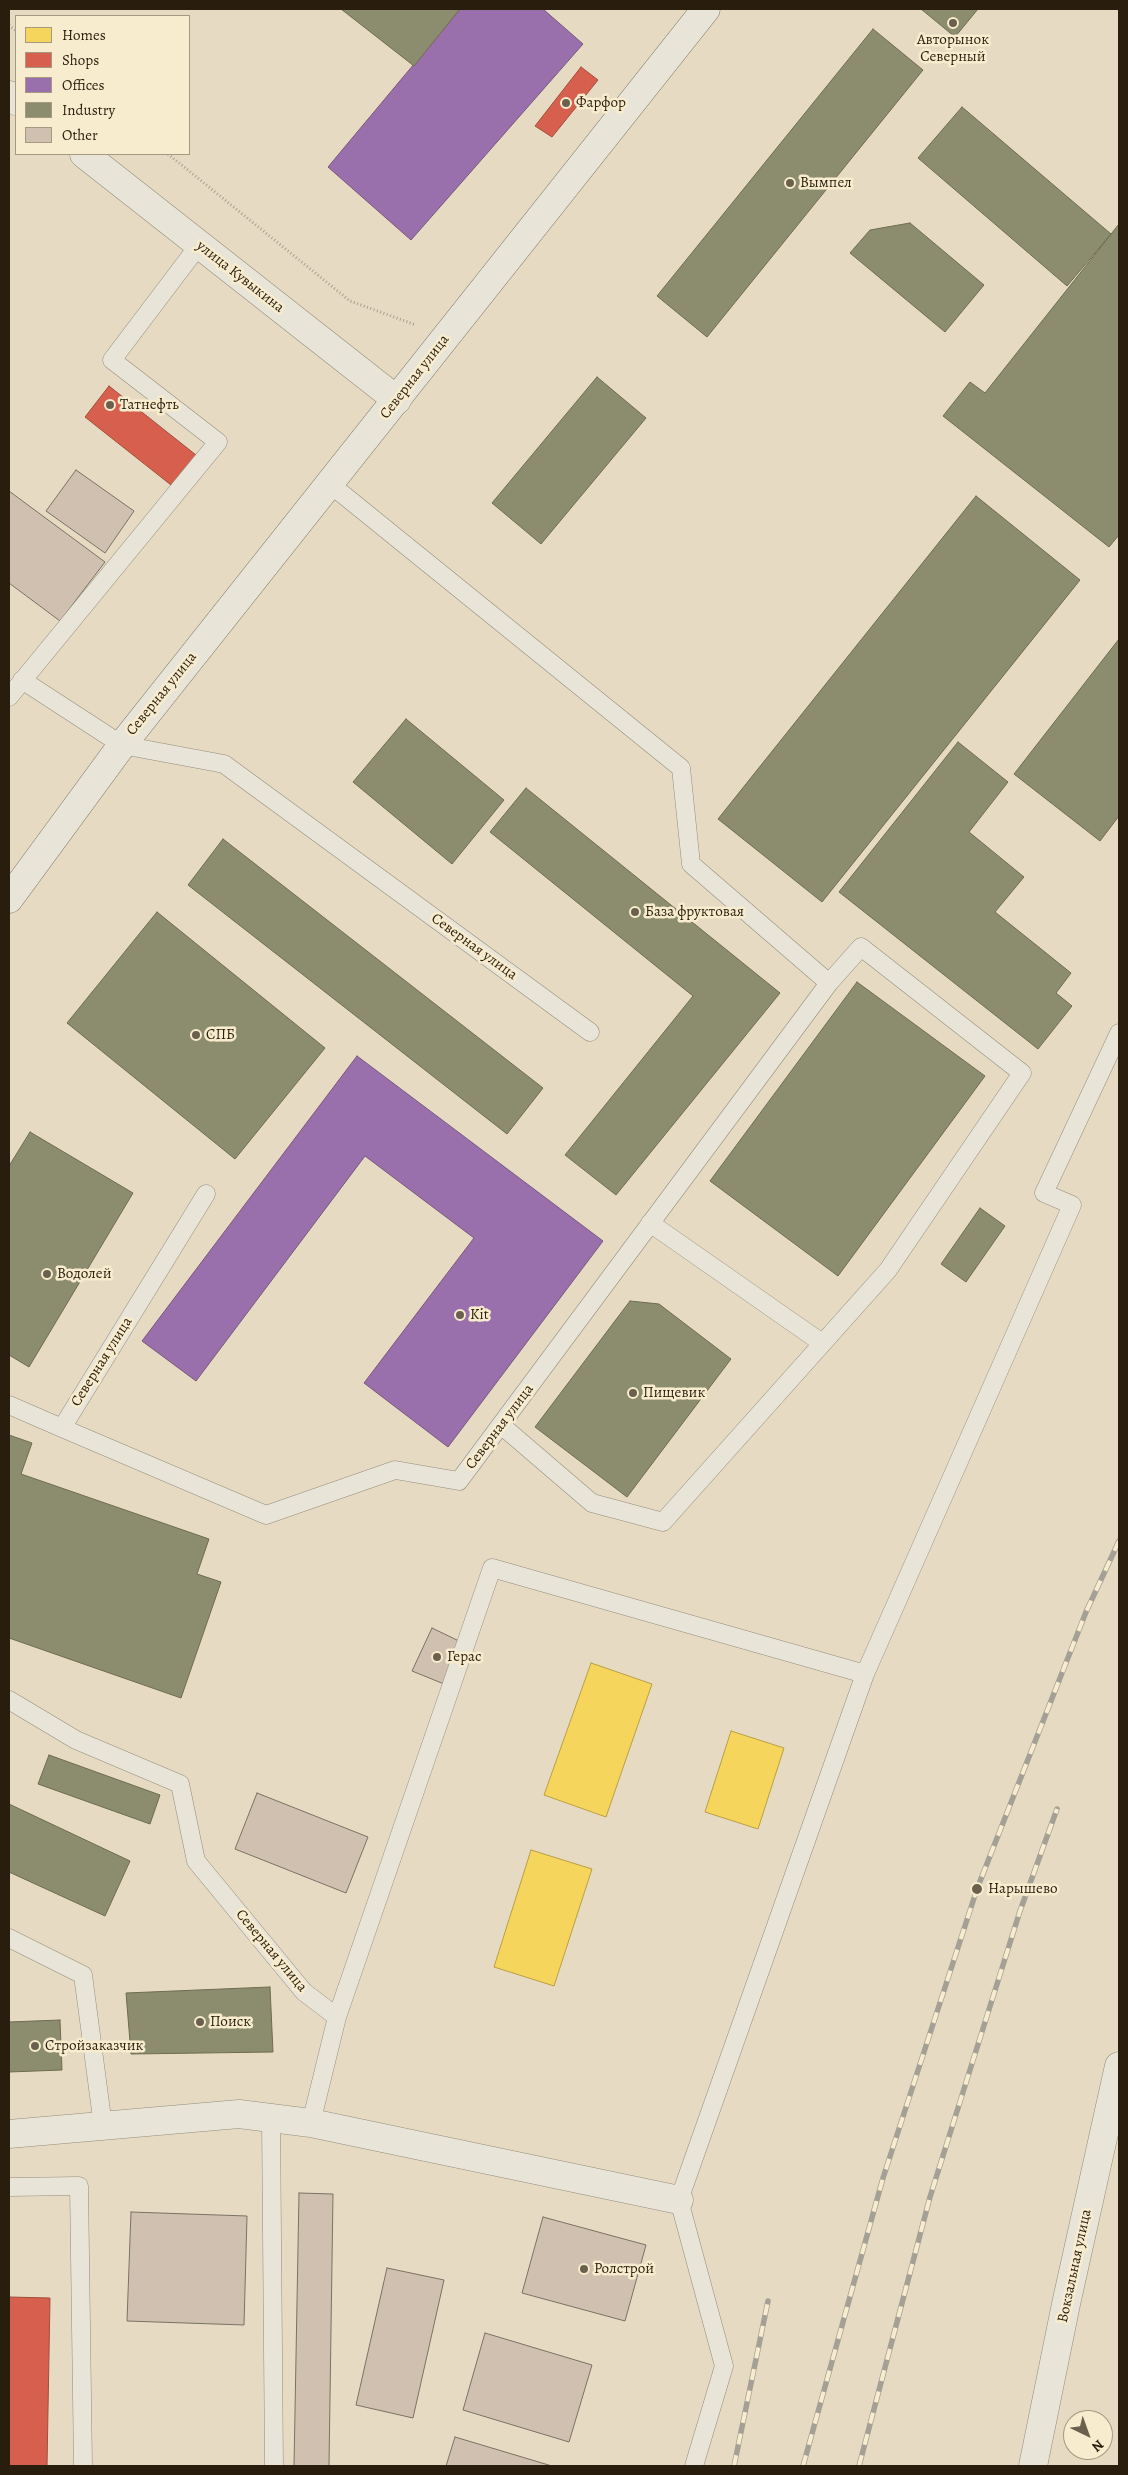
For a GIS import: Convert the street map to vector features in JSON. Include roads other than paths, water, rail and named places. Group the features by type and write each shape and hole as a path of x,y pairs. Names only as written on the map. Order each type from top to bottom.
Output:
{"street":[{"name":"Северная улица","path":"9,899 122,745 706,9"},
{"name":"улица Кувыкина","path":"85,155 397,400"},
{"name":"Вокзальная улица","path":"1033,2466 1066,2304 1119,2066"},
{"path":"9,2134 238,2114 311,2123 678,2200"}],"lane":[{"path":"9,697 218,442 112,360 199,245"},
{"path":"330,484 680,768 691,864 829,983"},
{"path":"22,680 122,745"},
{"name":"Северная улица","path":"122,745 224,764 590,1032"},
{"name":"Северная улица","path":"9,1405 266,1515 394,1470 459,1481 720,1127 829,983 861,946 1022,1073 888,1270 822,1343"},
{"path":"694,2466 724,2366 678,2200 865,1674 1072,1205 1044,1194 1119,1033"},
{"name":"Северная улица","path":"62,1428 206,1194"},
{"path":"500,1425 592,1504 663,1522 822,1343 650,1223"},
{"path":"311,2123 337,2016 492,1568 865,1674"},
{"name":"Северная улица","path":"9,1700 76,1740 180,1784 196,1861 304,1992 337,2016"},
{"path":"9,1938 83,1975 103,2126"},
{"path":"270,2118 274,2466"},
{"path":"9,2187 79,2186 83,2466"}],"railway":[{"path":"803,2466 883,2178 977,1889 1086,1612 1119,1541"},
{"path":"859,2466 930,2197 1020,1911 1057,1809"},
{"path":"734,2466 768,2301"}],"place":[{"name":"Авторынок Северный","path":"953,23"},
{"name":"Фарфор","path":"566,103"},
{"name":"Вымпел","path":"790,183"},
{"name":"Татнефть","path":"110,405"},
{"name":"База фруктовая","path":"635,912"},
{"name":"СПБ","path":"196,1035"},
{"name":"Водолей","path":"47,1274"},
{"name":"Kit","path":"460,1315"},
{"name":"Пищевик","path":"633,1393"},
{"name":"Герас","path":"437,1657"},
{"name":"Нарышево","path":"977,1889"},
{"name":"Поиск","path":"200,2022"},
{"name":"Стройзаказчик","path":"35,2046"},
{"name":"Ролстрой","path":"584,2269"}]}
